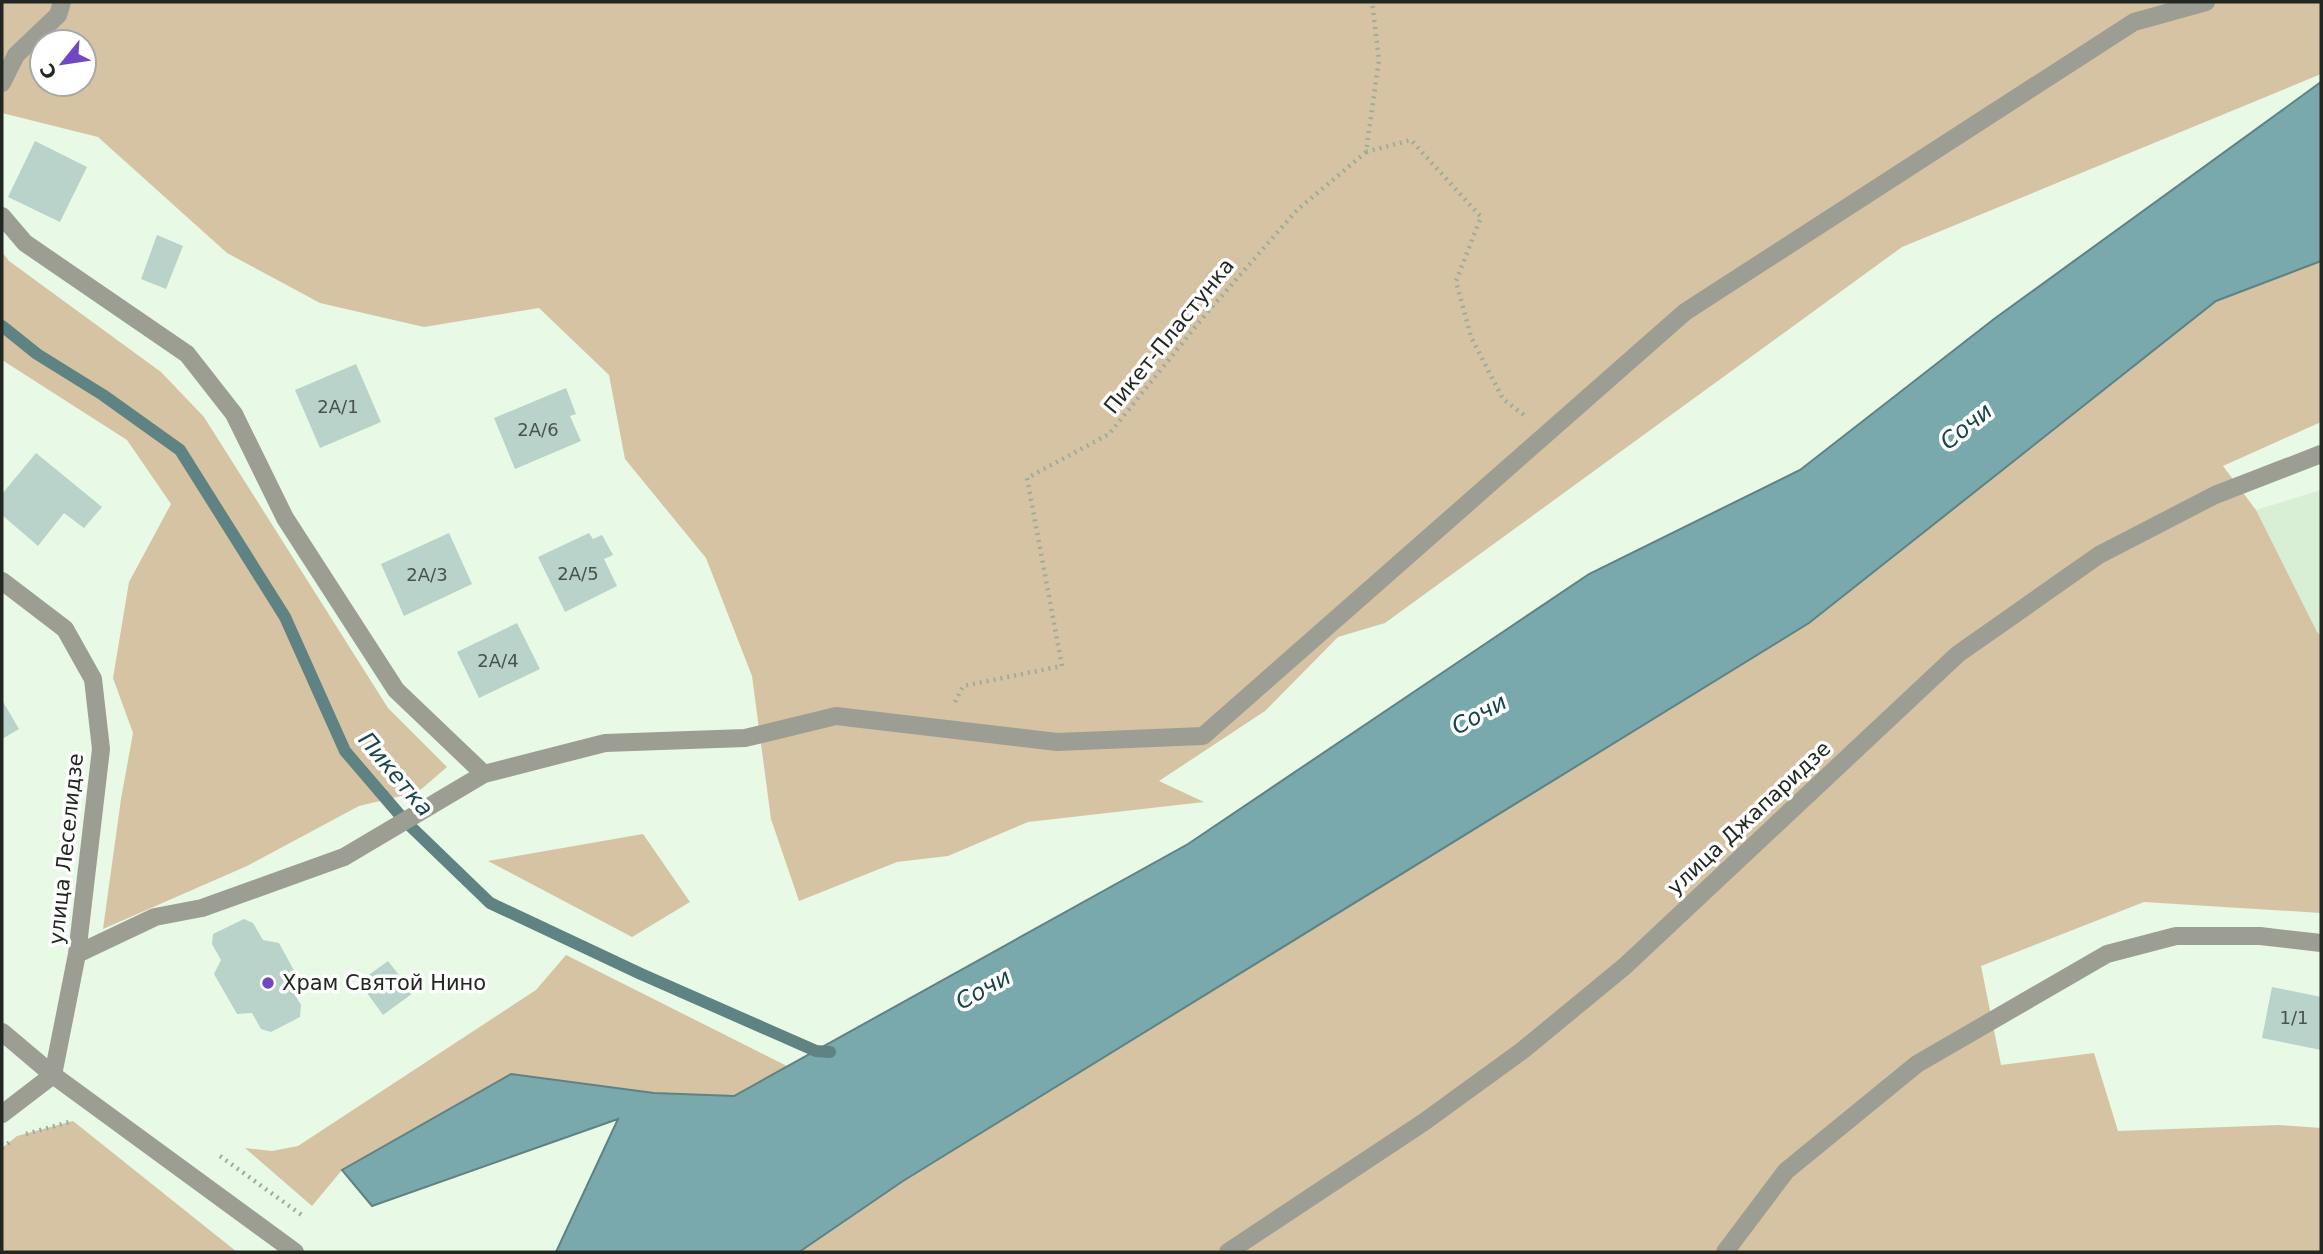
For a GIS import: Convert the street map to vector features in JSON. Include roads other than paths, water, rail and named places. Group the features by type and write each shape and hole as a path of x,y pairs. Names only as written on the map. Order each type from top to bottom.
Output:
{"street":[{"path":"2,83 16,55 58,15 62,2"},
{"path":"77,954 155,917 202,908 344,857 484,774 605,743 745,738 836,716 1057,742 1203,736 1685,312 2134,22 2206,2"},
{"path":"2,216 25,243 187,354 234,414 285,518 396,690 484,774"},
{"name":"улица Джапаридзе","path":"1228,1252 1424,1122 1523,1050 1605,983 1958,654 2099,555 2215,495 2321,454"},
{"name":"улица Леселидзе","path":"2,581 65,629 93,679 101,749 77,954 53,1075"},
{"path":"1725,1252 1786,1171 1917,1063 2107,954 2176,936 2260,936 2321,943"},
{"path":"2,1032 53,1075 295,1252"},
{"path":"2,1114 53,1075"}],"water":[{"name":"Сочи","path":"2321,82 2321,261 2216,301 1809,623 903,1181 799,1252 556,1252 618,1119 372,1206 342,1170 511,1074 654,1093 734,1096 1188,844 1589,574 1800,470 1994,319"}],"waterway":[{"name":"Пикетка","path":"2,326 37,354 103,395 180,450 285,617 345,751 405,821 490,903 641,974 816,1051 830,1052"}],"place":[{"name":"Храм Святой Нино","path":"268,983"}]}
